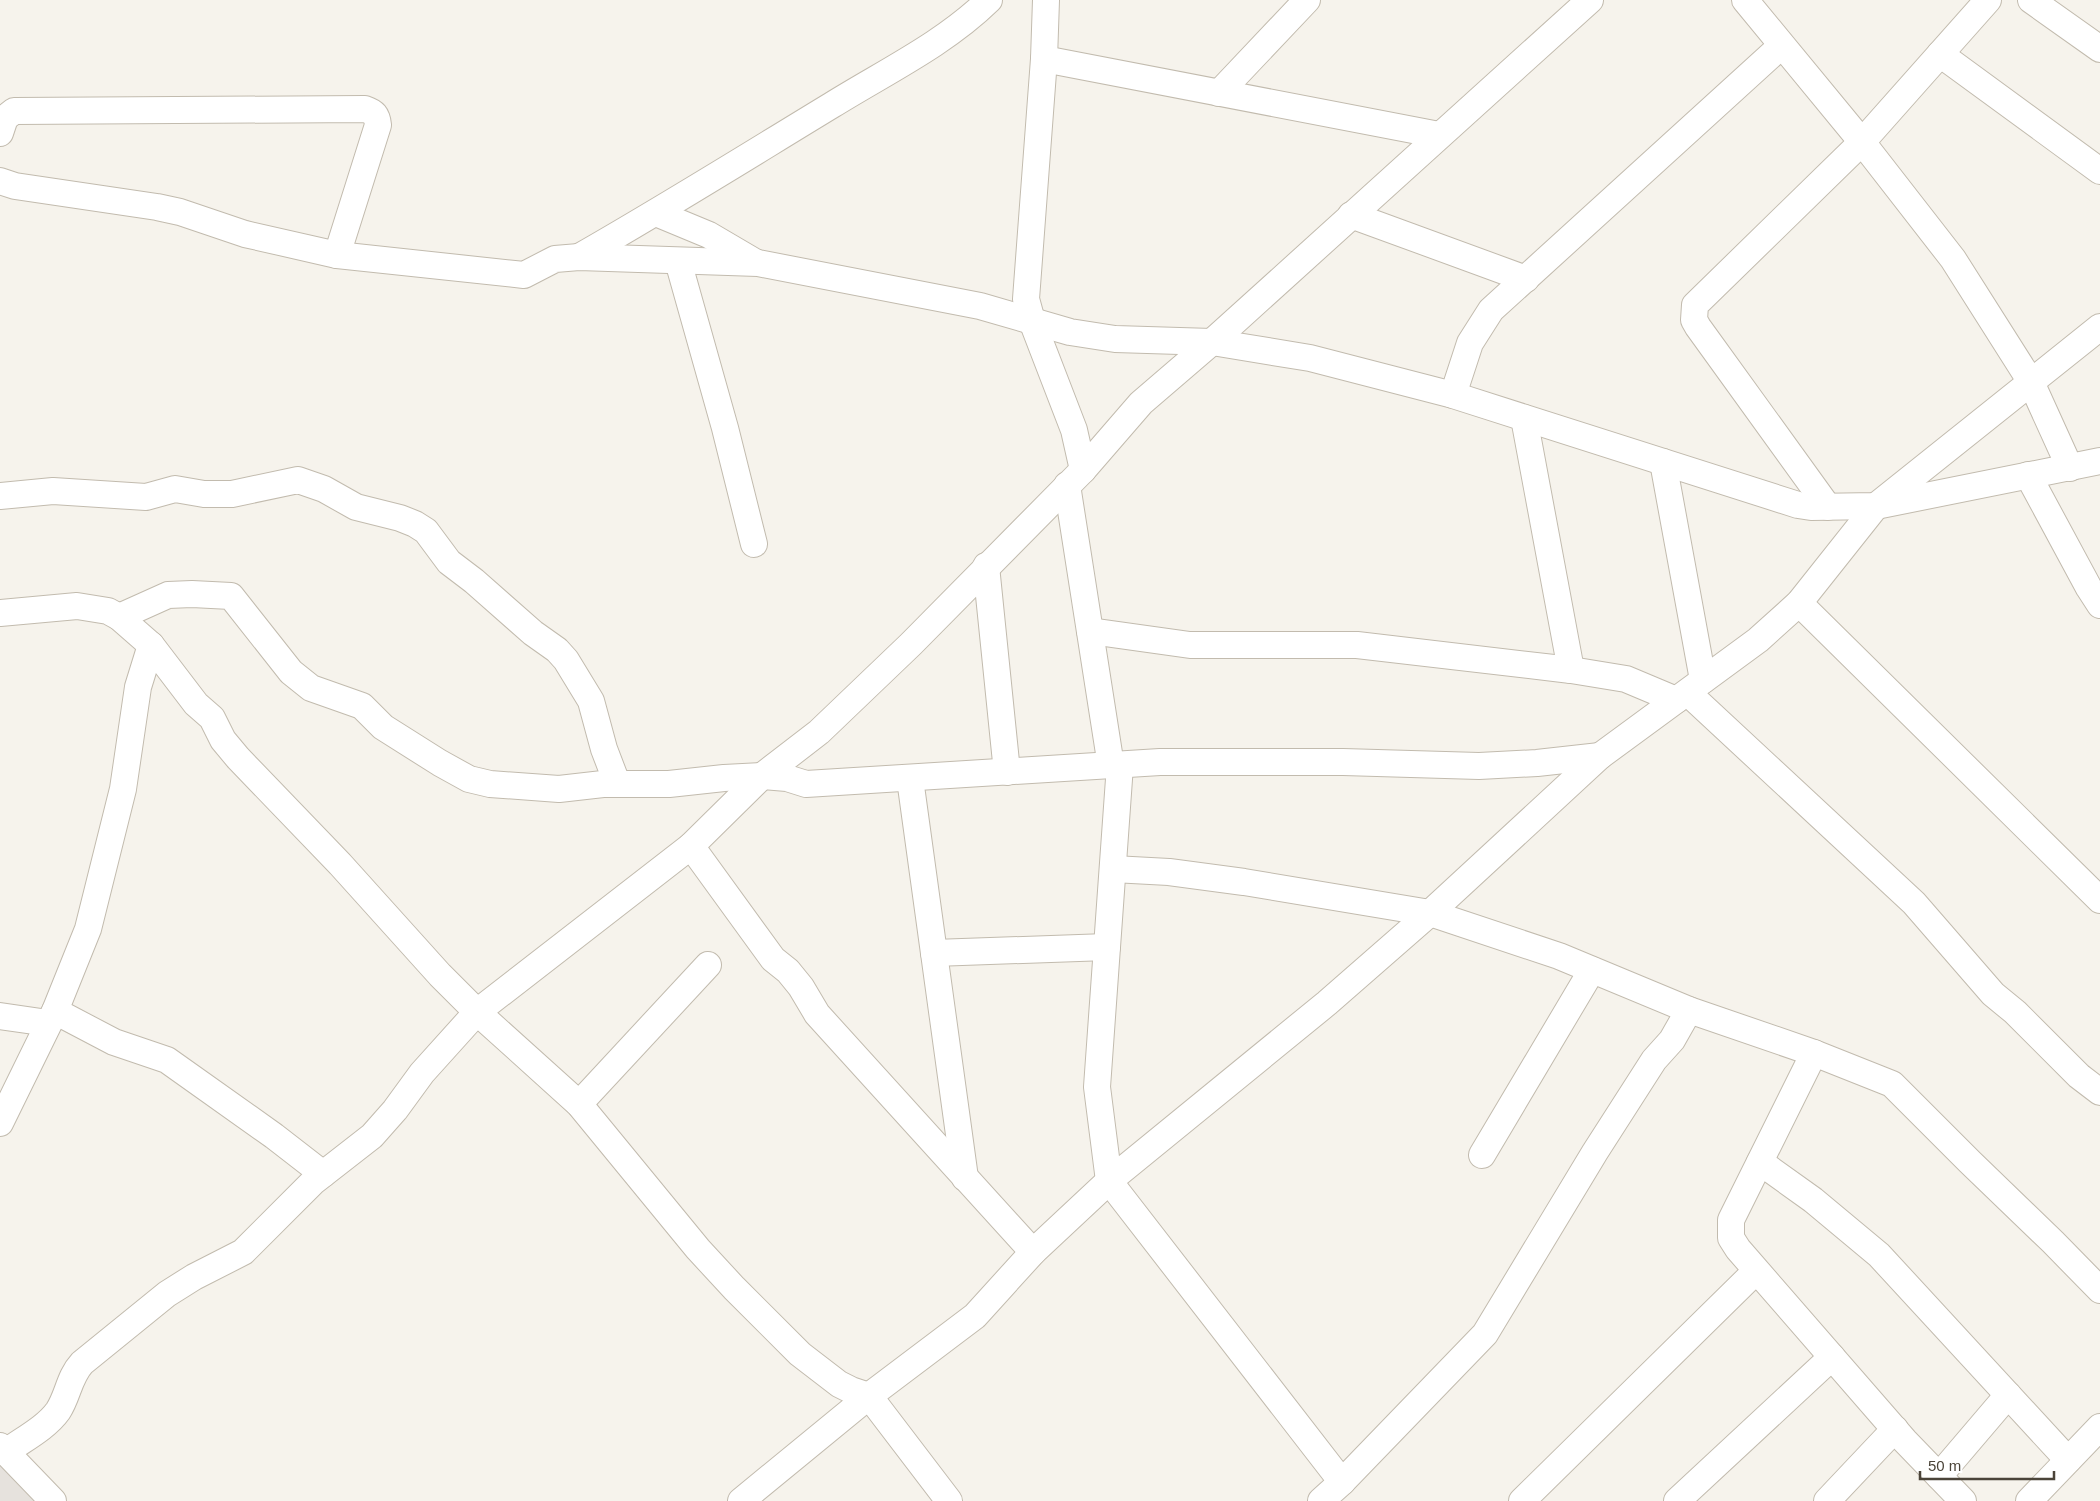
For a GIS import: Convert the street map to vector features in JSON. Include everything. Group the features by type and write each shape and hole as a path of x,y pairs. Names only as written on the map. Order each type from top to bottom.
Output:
{"street":[{"path":"579,257 656,213 842,98 888,73 940,39 989,0"},
{"path":"1046,0 1044,59 1026,299 1032,321 1074,430 1075,478 1090,631 1115,765 1113,869 1097,1087 1109,1182 1342,1482"},
{"path":"1219,93 1307,0"},
{"path":"53,1501 3,1449 52,1418 59,1410 76,1369 82,1363 167,1294 194,1277 243,1252 297,1197 372,1136 395,1110 422,1073 477,1012 691,846 762,776 819,732 911,644 1075,478 1141,403 1212,342 1590,0"},
{"path":"1745,0 1862,142 1953,259 2031,382 2070,468"},
{"path":"1828,507 1698,328 1694,313 1695,305 1862,142 1988,0"},
{"path":"2031,0 2100,49"},
{"path":"1453,395 1470,343 1491,310 1781,46"},
{"path":"1940,54 2100,171"},
{"path":"1044,59 1439,135"},
{"path":"0,133 6,118 14,111 365,109 372,111 377,117 378,125 338,255"},
{"path":"0,181 15,186 180,212 245,234 338,255 524,275 555,259 579,257 758,263 980,306 1070,332 1115,339 1212,342 1310,358 1453,395 1798,505 1828,507 1876,506 2100,461"},
{"path":"656,213 709,235 758,263"},
{"path":"1351,215 1526,279"},
{"path":"678,261 725,428 754,544"},
{"path":"741,1501 869,1396 975,1316 1033,1252 1109,1182 1327,1004 1430,913 1600,756 1758,640 1798,603 1876,506 2100,326"},
{"path":"1524,418 1571,670"},
{"path":"1663,462 1689,691"},
{"path":"2028,476 2100,605"},
{"path":"0,496 53,491 146,497 175,490 204,494 232,494 298,480 324,489 356,507 400,518 415,524 426,532 448,562 474,581 533,633 557,650 566,660 591,701 604,749 617,783"},
{"path":"986,566 1007,772"},
{"path":"119,617 168,595 230,596 302,683 310,688 362,706 397,737 470,779 490,784 547,789 617,783 669,784 762,776 787,778 806,784 1193,761 1343,762 1479,766 1537,763 1600,756"},
{"path":"1798,603 2100,900"},
{"path":"0,615 30,609 77,606 108,611 119,617 151,645 196,704 212,718 223,740 238,758 340,864 440,975 477,1012 579,1104 698,1249 800,1354 839,1384 869,1396 949,1501"},
{"path":"1090,631 1190,645 1357,646 1571,670 1689,691 1914,903 1993,994 2015,1012 2079,1076 2100,1092"},
{"path":"0,1123 52,1017 90,920 123,789 138,687 151,645"},
{"path":"910,779 965,1178"},
{"path":"691,846 773,959 788,971 802,987 817,1014 1033,1252"},
{"path":"1113,869 1169,872 1244,882 1430,913 1559,956 1689,1010 1814,1053 1892,1084 2100,1290"},
{"path":"934,953 1107,947"},
{"path":"579,1104 708,965"},
{"path":"1482,1155 1592,970"},
{"path":"1321,1501 1342,1482 1485,1334 1595,1152 1654,1060 1672,1040 1689,1010"},
{"path":"0,1016 52,1017 114,1042 168,1060 274,1136 323,1174"},
{"path":"1814,1053 1731,1220 1731,1238 1756,1271 1895,1429 1963,1501"},
{"path":"1760,1162 1813,1200 1880,1255 2068,1460"},
{"path":"1522,1501 1756,1271"},
{"path":"1677,1501 1832,1357"},
{"path":"1939,1476 2008,1394"},
{"path":"2029,1501 2100,1427"},
{"path":"1827,1501 1895,1429"}],"shaded area":[{"path":"0,1455 46,1501 0,1501"}]}
